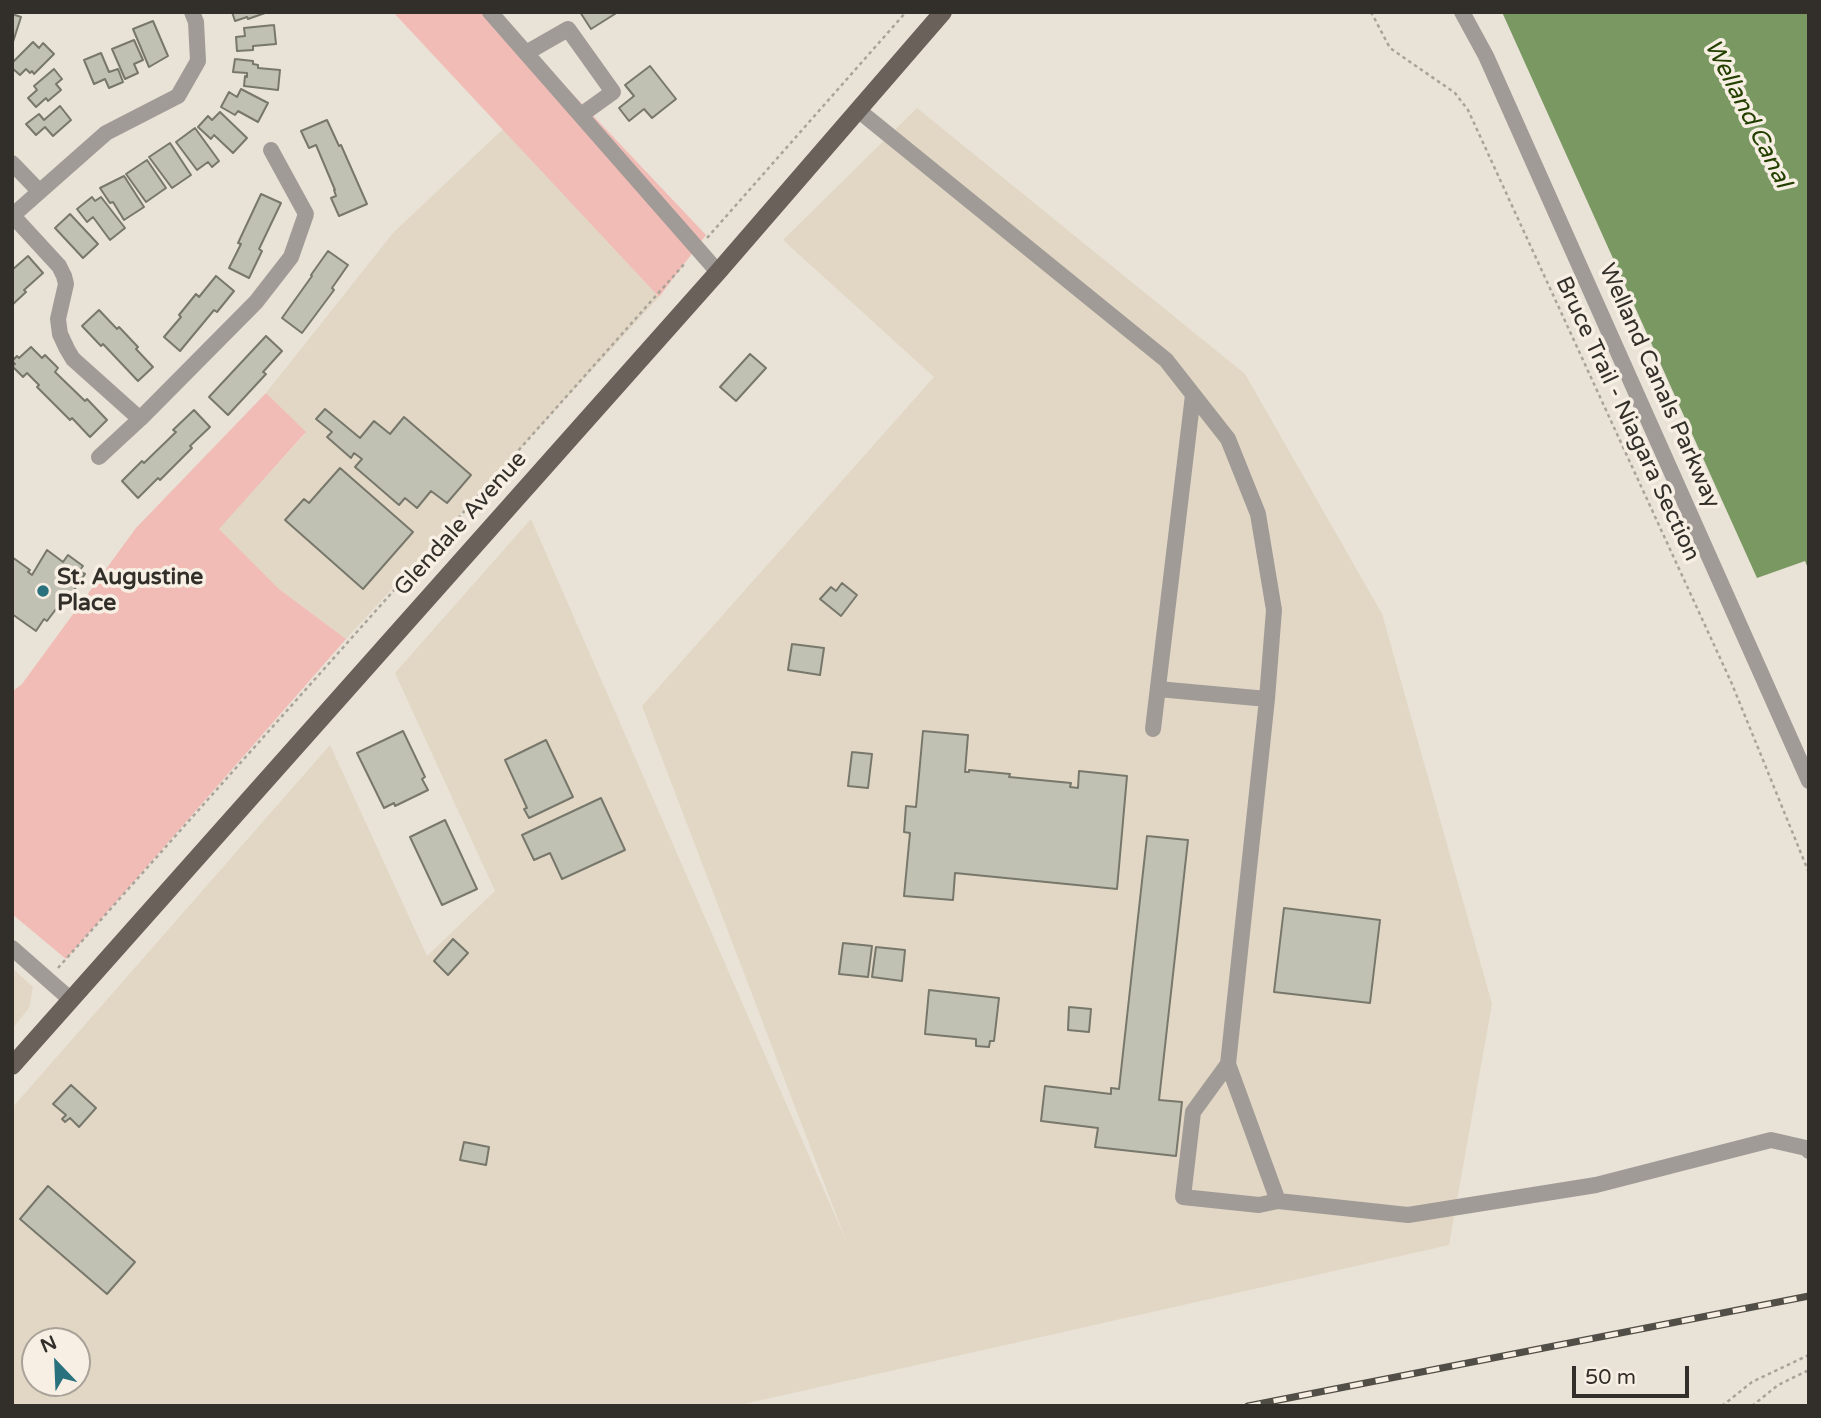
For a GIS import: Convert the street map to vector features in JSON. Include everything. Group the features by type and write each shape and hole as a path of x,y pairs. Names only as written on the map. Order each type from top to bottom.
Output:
{"main road":[{"name":"Glendale Avenue","path":"12,1066 718,272 943,12"}],"street":[{"path":"141,419 73,359 66,349 58,319 66,284 64,275 59,266 12,216 106,133 178,96 198,61 196,22 192,12"},
{"name":"Welland Canals Parkway","path":"1462,12 1486,56 1809,781"},
{"path":"492,13 718,272"},
{"path":"526,53 568,29 613,92 581,115"},
{"path":"858,110 1166,360 1228,439 1258,514 1274,610 1228,1065 1278,1201"},
{"path":"99,457 141,419 256,302 291,257 306,214 271,150"},
{"path":"12,163 39,191"},
{"path":"1153,729 1193,395"},
{"path":"1158,689 1267,699"},
{"path":"12,948 70,999"},
{"path":"1228,1065 1193,1112 1183,1197 1259,1205 1278,1201 1408,1215 1596,1185 1771,1140 1809,1151"}],"path":[{"path":"48,980 906,12"},
{"name":"Bruce Trail - Niagara Section","path":"1371,12 1390,48 1455,93 1468,110 1732,684 1809,873"},
{"path":"1722,1406 1752,1381 1809,1355"},
{"path":"1752,1406 1778,1385 1809,1370"}],"shaded area":[{"path":"393,12 495,12 706,235 659,297"},
{"path":"917,108 1245,374 1382,614 1492,1004 1449,1245 735,1406 12,1406 12,1108 330,745 427,956 495,891 395,673 531,519 847,1243 642,706 934,377 783,240"},
{"path":"503,129 659,297 346,639 279,589 218,529 306,433 266,393 393,233"},
{"path":"266,393 306,432 219,529 279,589 346,639 66,959 12,914 12,692 22,684 136,528"},
{"path":"12,968 33,987 29,1008 12,1029"}],"water":[{"name":"Welland Canal","path":"1502,12 1809,12 1809,571 1805,561 1757,578"}],"building":[{"path":"232,12 265,12 265,13 235,21"},
{"path":"580,12 618,12 591,29"},
{"path":"12,14 21,17 12,45"},
{"path":"153,21 168,56 149,67 133,29"},
{"path":"274,25 276,44 237,51 236,37 245,36 244,28"},
{"path":"134,40 143,60 134,64 138,73 125,79 112,49"},
{"path":"33,42 39,48 43,43 54,54 34,74 26,69 20,75 12,68 12,63"},
{"path":"101,53 109,72 118,69 123,82 109,88 105,79 94,84 84,60"},
{"path":"235,59 253,61 258,68 280,70 278,90 244,86 247,73 233,72"},
{"path":"650,66 676,99 652,118 644,109 629,121 619,108 634,96 625,85"},
{"path":"54,69 62,79 56,84 61,90 36,107 28,98 37,90 34,86"},
{"path":"241,89 268,103 258,122 238,111 235,115 221,107 229,92 237,97"},
{"path":"60,106 71,120 53,136 45,127 36,135 26,124 39,114 44,120"},
{"path":"220,112 247,138 233,153 214,135 211,139 198,127 208,116 212,120"},
{"path":"327,120 367,204 339,216 331,198 336,196 335,190 316,145 309,148 301,131"},
{"path":"195,128 219,161 212,167 208,162 197,170 176,142"},
{"path":"170,143 191,175 172,188 149,157"},
{"path":"147,160 166,188 146,202 126,174"},
{"path":"124,176 144,207 124,220 100,188"},
{"path":"261,194 281,203 259,249 262,251 249,278 229,268"},
{"path":"92,197 95,201 101,197 125,228 110,240 93,217 87,222 77,209"},
{"path":"70,214 98,244 83,258 55,228"},
{"path":"328,251 348,265 332,288 334,290 302,333 282,318"},
{"path":"28,256 43,273 12,305 12,270"},
{"path":"216,276 234,291 217,312 214,310 180,351 164,337 196,294 199,297"},
{"path":"99,310 138,347 136,349 153,367 138,381 82,326"},
{"path":"266,336 282,351 263,372 266,374 228,415 209,397"},
{"path":"31,347 42,358 45,355 58,368 55,372 107,420 90,437 37,387 39,385 27,373 23,377 12,366 15,364 12,361 17,356 19,358"},
{"path":"750,354 766,368 736,401 720,387"},
{"path":"325,409 360,438 374,421 390,434 404,417 471,475 447,503 431,491 417,508 405,498 399,505 355,467 362,459 354,453 351,458 327,437 332,432 316,419"},
{"path":"194,410 210,427 160,480 158,478 138,498 122,481 176,432 173,430"},
{"path":"340,468 413,532 363,589 285,520 304,499 309,503"},
{"name":"St. Augustine Place","path":"47,550 63,562 68,555 83,566 79,571 85,574 68,599 65,597 36,631 12,614 12,557 30,570 28,572 32,575"},
{"path":"842,583 857,595 841,616 820,599 831,587 836,591"},
{"path":"792,644 824,648 820,675 788,670"},
{"path":"403,731 425,777 422,779 428,790 395,806 394,803 384,808 357,753"},
{"path":"923,731 968,735 965,772 969,770 1010,774 1009,777 1071,783 1070,787 1078,788 1079,771 1127,776 1117,889 955,873 953,900 904,896 910,833 904,832 906,806 916,807"},
{"path":"546,740 573,797 529,818 505,760"},
{"path":"852,752 872,754 868,788 848,786"},
{"path":"601,798 625,850 562,879 550,853 534,860 522,835"},
{"path":"445,820 477,889 442,905 410,837"},
{"path":"1147,836 1188,840 1159,1100 1182,1102 1176,1156 1095,1147 1098,1128 1041,1121 1045,1086 1111,1094 1111,1088 1119,1089"},
{"path":"1284,908 1380,920 1370,1003 1274,992"},
{"path":"453,939 468,953 448,975 434,961"},
{"path":"843,943 872,946 868,977 839,974"},
{"path":"876,947 905,950 902,981 872,977"},
{"path":"929,990 999,998 994,1041 990,1041 989,1047 976,1046 976,1039 925,1034"},
{"path":"1069,1007 1091,1009 1089,1032 1068,1030"},
{"path":"71,1085 96,1108 79,1127 70,1118 65,1122 62,1119 66,1115 53,1104"},
{"path":"464,1142 489,1147 486,1165 460,1160"},
{"path":"48,1186 135,1262 107,1294 20,1219"}],"railway":[{"path":"1248,1406 1809,1296"}],"place":[{"name":"St. Augustine Place","path":"43,591"}]}
